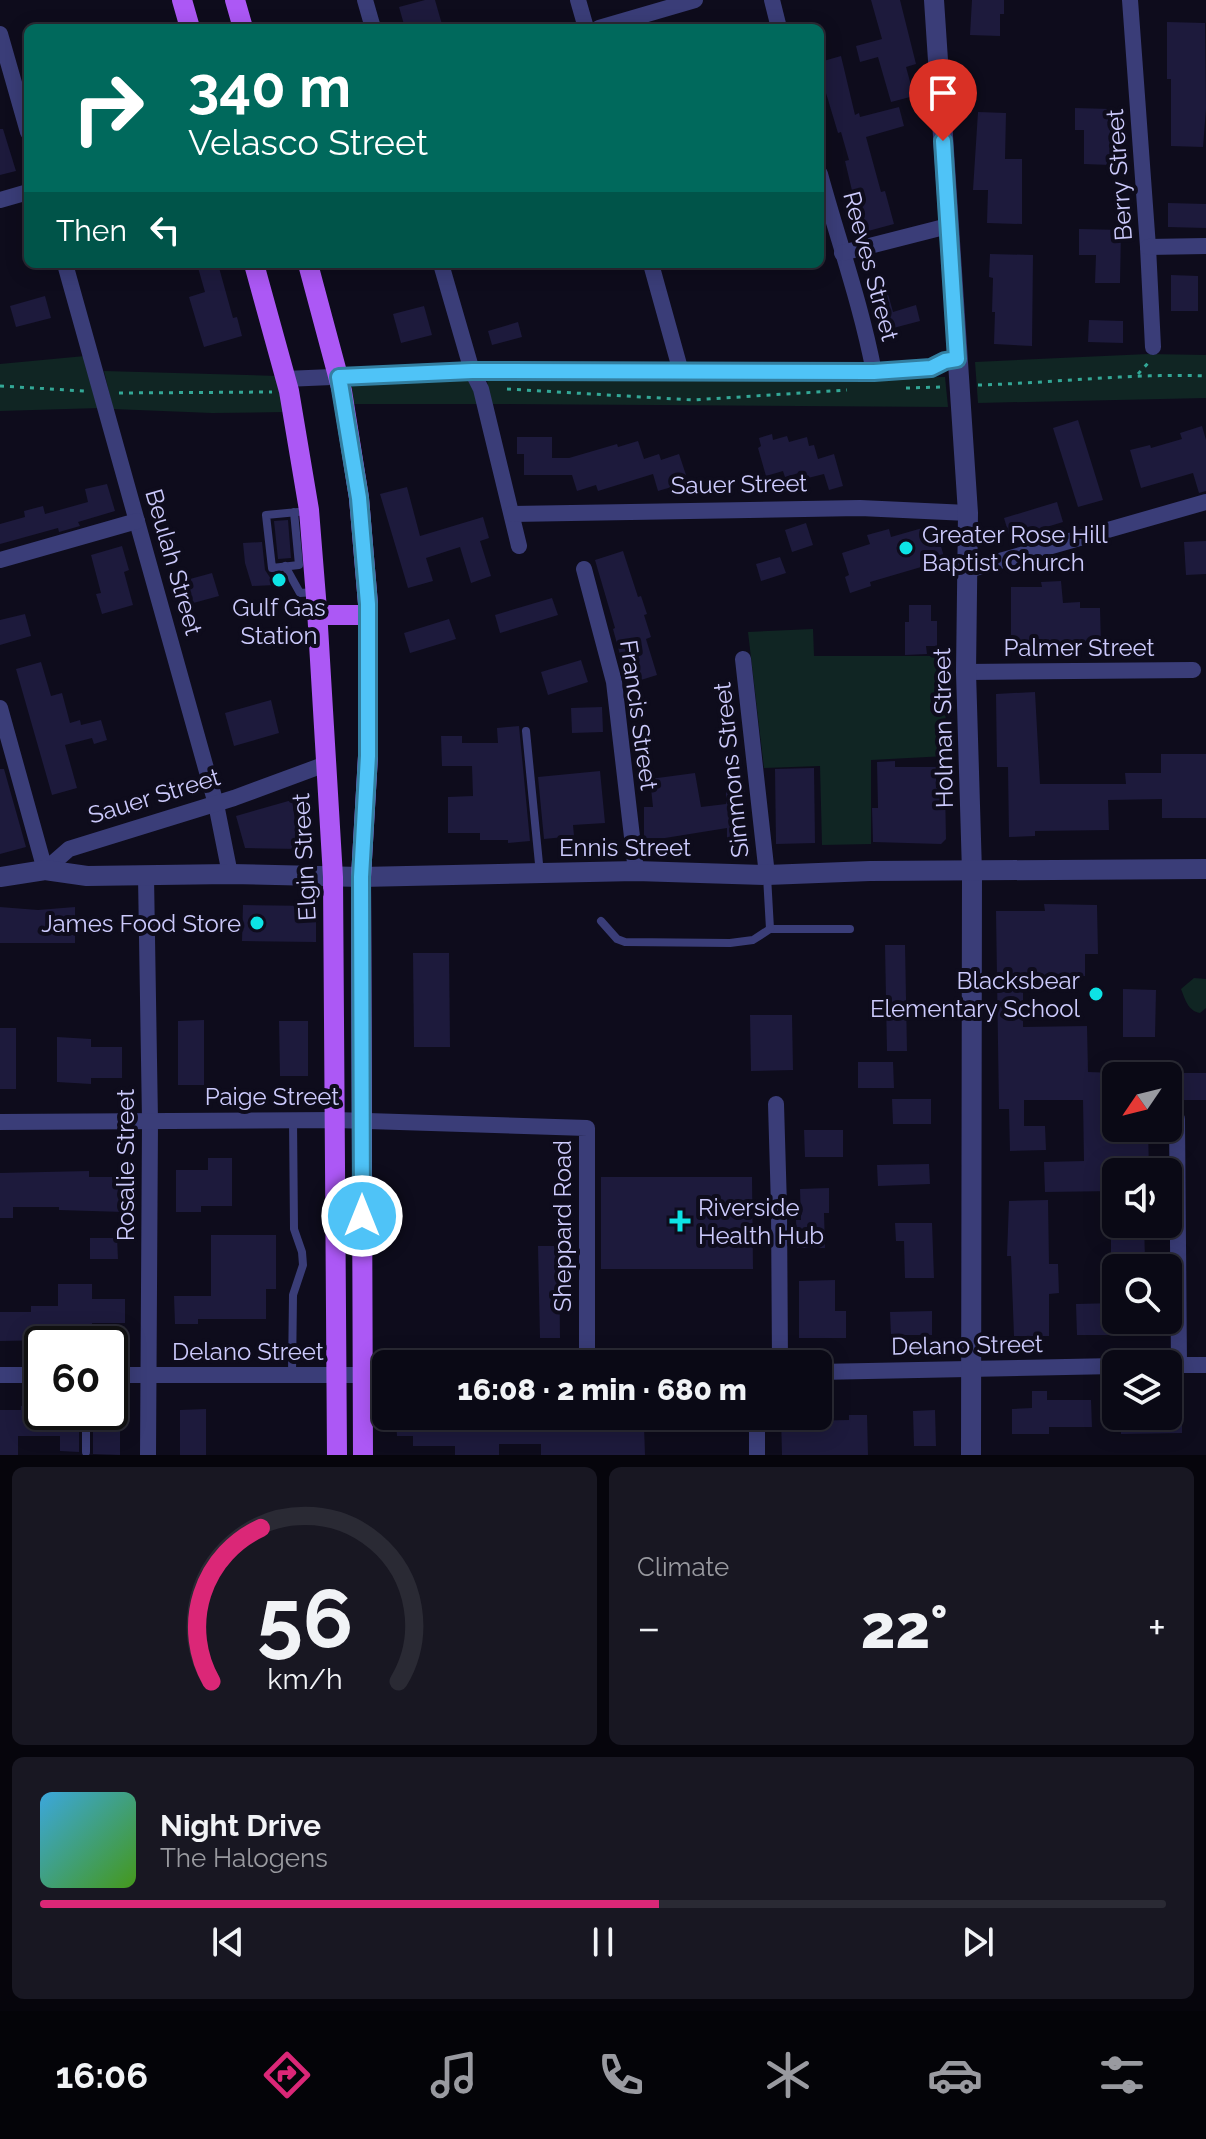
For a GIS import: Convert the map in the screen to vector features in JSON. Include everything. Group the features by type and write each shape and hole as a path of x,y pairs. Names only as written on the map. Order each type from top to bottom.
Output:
{"main road":[{"path":"182,0 189,24"},
{"path":"235,0 242,24"},
{"name":"Elgin Street","path":"255,268 282,385 289,391 301,511 317,615 333,877 337,1455"},
{"path":"309,268 339,377 359,498 368,615 368,756 361,877 363,1455"},
{"path":"317,615 368,615"}],"street":[{"path":"365,0 372,24"},
{"path":"578,0 585,24"},
{"path":"613,24 695,0"},
{"path":"772,0 778,24"},
{"name":"Holman Street","path":"934,0 968,513 966,672 972,872 971,1455"},
{"name":"Berry Street","path":"1130,0 1153,347"},
{"path":"0,34 24,118"},
{"name":"Reeves Street","path":"824,188 864,319 874,372"},
{"path":"0,200 24,193"},
{"path":"842,253 948,226"},
{"path":"1148,247 1206,246"},
{"name":"Beulah Street","path":"66,268 216,804 230,874"},
{"path":"442,268 472,371 481,389 519,546"},
{"path":"652,268 681,372"},
{"path":"282,385 339,377 472,371 874,372 931,368 957,359"},
{"path":"968,570 1206,502"},
{"name":"Sauer Street","path":"512,514 860,508 968,513"},
{"path":"0,560 137,521"},
{"name":"Francis Street","path":"584,569 614,682 636,871"},
{"name":"Simmons Street","path":"743,659 767,875"},
{"name":"Palmer Street","path":"966,672 1193,670"},
{"path":"0,708 45,870"},
{"name":"Sauer Street","path":"0,877 45,870 69,849 216,804 326,764"},
{"name":"Ennis Street","path":"45,870 87,876 230,874 361,877 636,871 767,875 870,871 1206,869"},
{"name":"Rosalie Street","path":"146,876 150,1121 148,1455"},
{"path":"776,1104 780,1350"},
{"name":"Paige Street","path":"0,1122 362,1120 545,1127"},
{"name":"Sheppard Road","path":"545,1127 587,1128 587,1350"},
{"path":"1174,1350 1177,1142"},
{"path":"1182,1365 1206,1365"},
{"name":"Delano Street","path":"832,1372 1102,1366"},
{"path":"0,1375 24,1375"},
{"name":"Delano Street","path":"128,1375 372,1375"},
{"path":"757,1430 757,1455"}],"lane":[{"path":"301,511 299,565 272,568 266,515 301,511"},
{"path":"285,566 300,593 315,592"},
{"path":"526,731 540,874"},
{"path":"767,875 770,929"},
{"path":"601,921 617,939 625,942 730,943 753,940 770,929 850,929"},
{"path":"292,1375 293,1295 303,1265 294,1229 293,1120"},
{"path":"86,1430 86,1452"}],"path":[{"path":"978,385 1025,385 1153,374 1206,376"},
{"path":"112,393 282,385"},
{"path":"0,386 93,392"},
{"path":"902,388 945,387"},
{"path":"504,389 693,400 860,389"}],"green space":[{"path":"1148,354 1206,355 1206,398 978,403 975,362"},
{"path":"85,356 100,408 0,411 0,364"},
{"path":"104,371 278,376 286,412 113,409"},
{"path":"945,377 948,407 491,404 487,380"},
{"path":"471,380 479,404 353,404 350,381"},
{"path":"813,629 814,656 945,656 946,756 871,760 871,844 822,845 820,766 764,768 748,632"},
{"path":"1194,978 1206,979 1206,1008 1200,1013 1190,1007 1181,989"}],"building":[{"path":"435,0 442,24 404,24 399,7"},
{"path":"871,0 900,0 916,64 906,67 914,96 891,102 878,57 860,62 856,46 882,39"},
{"path":"972,0 1004,0 1004,14 1000,14 1000,36 970,35"},
{"path":"1167,22 1205,23 1203,147 1171,146"},
{"path":"841,56 855,115 859,113 860,117 899,107 904,126 866,137 881,192 885,191 894,224 857,234 848,201 854,199 845,161 849,160 824,86 824,61"},
{"path":"1075,108 1110,109 1111,165 1084,164 1084,130 1075,130"},
{"path":"978,112 1006,113 1005,159 1022,159 1022,224 987,223 988,190 973,190"},
{"path":"0,129 3,129 16,171 0,175"},
{"path":"1168,203 1206,204 1206,228 1168,227"},
{"path":"1079,229 1121,230 1120,283 1095,283 1096,255 1079,255"},
{"path":"990,254 1033,255 1032,346 994,344 995,312 992,312"},
{"path":"198,268 219,268 233,318 237,317 242,336 204,347 189,297 205,292"},
{"path":"1171,275 1198,276 1198,311 1171,311"},
{"path":"886,287 893,312 916,305 920,321 882,331 871,291"},
{"path":"45,296 51,318 16,327 10,306"},
{"path":"424,306 432,335 401,343 393,314"},
{"path":"1089,320 1123,321 1123,343 1088,342"},
{"path":"518,322 522,337 492,345 488,331"},
{"path":"1078,420 1103,500 1078,507 1053,428"},
{"path":"1202,426 1206,440 1206,491 1199,493 1193,473 1141,488 1130,450 1182,439 1180,433"},
{"path":"772,434 773,440 787,436 789,442 807,437 809,446 814,445 818,459 834,454 843,486 829,490 824,474 804,479 802,472 785,477 783,471 766,476 758,448 761,446 759,438"},
{"path":"517,437 552,437 552,458 569,458 638,441 644,459 659,454 661,460 679,454 690,487 676,491 675,486 658,491 653,474 598,491 596,485 577,491 572,475 524,475 524,454 517,454"},
{"path":"107,484 115,511 78,522 80,526 59,532 58,528 0,544 0,524 25,517 24,511 43,506 45,514 88,502 85,489"},
{"path":"407,487 420,536 483,517 489,538 480,541 491,576 471,583 460,547 426,558 433,581 408,588 380,494"},
{"path":"1057,502 1063,522 1010,538 1004,518"},
{"path":"288,520 291,558 278,559 274,521"},
{"path":"806,523 813,545 792,552 785,530"},
{"name":"Greater Rose Hill Baptist Church","path":"926,527 929,536 937,533 945,560 870,582 871,586 850,593 845,577 849,575 842,553 870,544 867,535 889,529 891,537"},
{"path":"1206,541 1206,574 1186,575 1184,542"},
{"path":"262,542 265,570 275,585 252,586 243,543"},
{"path":"122,546 129,570 124,572 133,605 102,614 96,594 101,593 91,555"},
{"path":"623,551 647,614 644,615 651,637 646,639 657,675 628,684 595,560"},
{"path":"780,557 786,573 761,581 756,564"},
{"path":"212,573 219,596 186,605 179,582"},
{"path":"1061,581 1063,603 1080,602 1080,608 1100,608 1101,646 1065,644 1011,649 1011,587 1042,587 1041,582"},
{"path":"552,598 558,615 500,633 495,615"},
{"path":"909,605 931,605 931,621 937,621 937,646 926,646 927,654 905,655 905,622 909,622"},
{"path":"25,614 31,636 0,645 0,620"},
{"path":"449,619 456,639 410,653 404,633"},
{"path":"581,660 588,682 548,695 541,672"},
{"path":"41,662 51,696 62,693 70,723 80,720 81,725 101,720 107,740 94,744 92,738 65,745 77,788 52,795 16,669"},
{"path":"1035,692 1040,784 1126,784 1125,773 1161,773 1161,754 1206,754 1206,818 1162,818 1162,799 1108,800 1109,830 1035,831 1035,836 1009,837 1008,767 997,767 996,694"},
{"path":"271,700 279,733 234,746 225,713"},
{"path":"602,707 603,732 572,733 571,708"},
{"path":"519,726 530,841 508,843 508,840 480,840 480,833 448,833 448,797 473,796 472,766 442,766 441,736 462,736 462,743 498,743 497,728"},
{"path":"895,761 895,767 936,767 936,788 945,788 946,839 941,844 873,842 872,808 878,808 877,762"},
{"path":"814,768 815,843 776,844 775,769"},
{"path":"0,769 4,769 26,847 0,854"},
{"path":"600,771 605,823 573,825 574,836 544,839 538,777"},
{"path":"695,773 701,807 726,804 726,788 745,787 746,841 727,841 727,828 665,838 644,838 644,807 653,807 650,779"},
{"path":"292,800 299,849 245,848 236,816"},
{"path":"1044,904 1097,905 1098,954 1085,954 1085,976 1023,976 1023,1027 1087,1026 1088,1072 1102,1072 1102,1142 1148,1142 1149,1158 1102,1158 1102,1191 1045,1192 1044,1162 1084,1161 1083,1100 1024,1100 1024,1126 1045,1126 1046,1150 1010,1151 1009,1109 999,1109 996,911 1045,911"},
{"path":"243,905 316,906 316,942 242,941"},
{"path":"0,907 38,910 75,907 75,943 0,943"},
{"path":"885,945 905,945 907,1051 887,1051"},
{"path":"413,953 449,953 450,1047 414,1047"},
{"path":"1123,989 1156,990 1155,1037 1123,1037"},
{"path":"750,1015 792,1015 793,1070 751,1071"},
{"path":"204,1020 204,1085 178,1085 178,1021"},
{"path":"279,1021 308,1021 308,1076 280,1076"},
{"path":"0,1028 16,1028 16,1089 0,1089"},
{"path":"57,1037 91,1039 91,1047 122,1047 122,1078 91,1078 91,1084 57,1082"},
{"path":"858,1062 893,1062 894,1088 858,1088"},
{"path":"1182,1073 1206,1073 1206,1100 1182,1100"},
{"path":"892,1099 931,1099 931,1124 893,1124"},
{"path":"804,1130 843,1130 843,1157 805,1157"},
{"path":"208,1158 232,1158 232,1206 201,1206 201,1212 176,1212 176,1170 208,1170"},
{"path":"929,1164 930,1184 878,1186 877,1165"},
{"path":"89,1171 89,1177 124,1177 124,1212 13,1207 13,1218 0,1218 0,1173"},
{"path":"601,1177 752,1177 753,1269 601,1269"},
{"path":"829,1188 829,1213 824,1213 825,1248 797,1248 796,1220 801,1220 800,1189"},
{"path":"1048,1200 1049,1264 1058,1264 1059,1293 1049,1294 1049,1336 1014,1336 1011,1256 1007,1256 1009,1201"},
{"path":"895,1223 932,1223 934,1278 905,1278 904,1241 896,1241"},
{"path":"211,1235 276,1235 276,1289 266,1289 266,1319 198,1319 198,1324 175,1324 174,1296 211,1296"},
{"path":"90,1238 117,1238 118,1259 90,1259"},
{"path":"1111,1238 1144,1238 1145,1254 1111,1254"},
{"path":"538,1246 559,1246 560,1338 540,1338"},
{"path":"835,1280 835,1311 846,1311 846,1338 799,1338 799,1281"},
{"path":"58,1284 92,1284 92,1299 125,1299 125,1323 24,1326 24,1341 0,1341 0,1312 31,1312 31,1306 58,1306"},
{"path":"1102,1303 1102,1334 1129,1335 1077,1335 1076,1304"},
{"path":"932,1311 932,1335 891,1335 890,1312"},
{"path":"1032,1391 1047,1391 1047,1400 1091,1400 1092,1427 1049,1427 1049,1434 1012,1434 1012,1409 1032,1408"},
{"path":"24,1406 24,1430 79,1430 79,1452 60,1451 60,1436 18,1436 18,1455 0,1455 0,1410 21,1410"},
{"path":"206,1409 206,1455 180,1455 180,1410"},
{"path":"935,1410 936,1446 914,1446 913,1411"},
{"path":"849,1415 867,1415 868,1455 782,1455 781,1430 832,1430 832,1420 849,1420"},
{"path":"93,1430 120,1430 120,1455 93,1454"},
{"path":"397,1430 644,1430 645,1455 541,1455 541,1444 499,1444 499,1455 455,1455 455,1446 413,1446 413,1436 397,1436"},
{"path":"1121,1430 1182,1430 1182,1433 1121,1434"}],"place":[{"name":"Greater Rose Hill Baptist Church","path":"906,548"},
{"name":"Gulf Gas Station","path":"279,580"},
{"name":"James Food Store","path":"257,923"},
{"name":"Blacksbear Elementary School","path":"1096,994"},
{"name":"Riverside Health Hub","path":"680,1221"}],"route":[{"path":"362,1216 361,877 368,756 368,604 359,498 339,377 472,371 874,372 931,368 957,359 943,141"}]}
